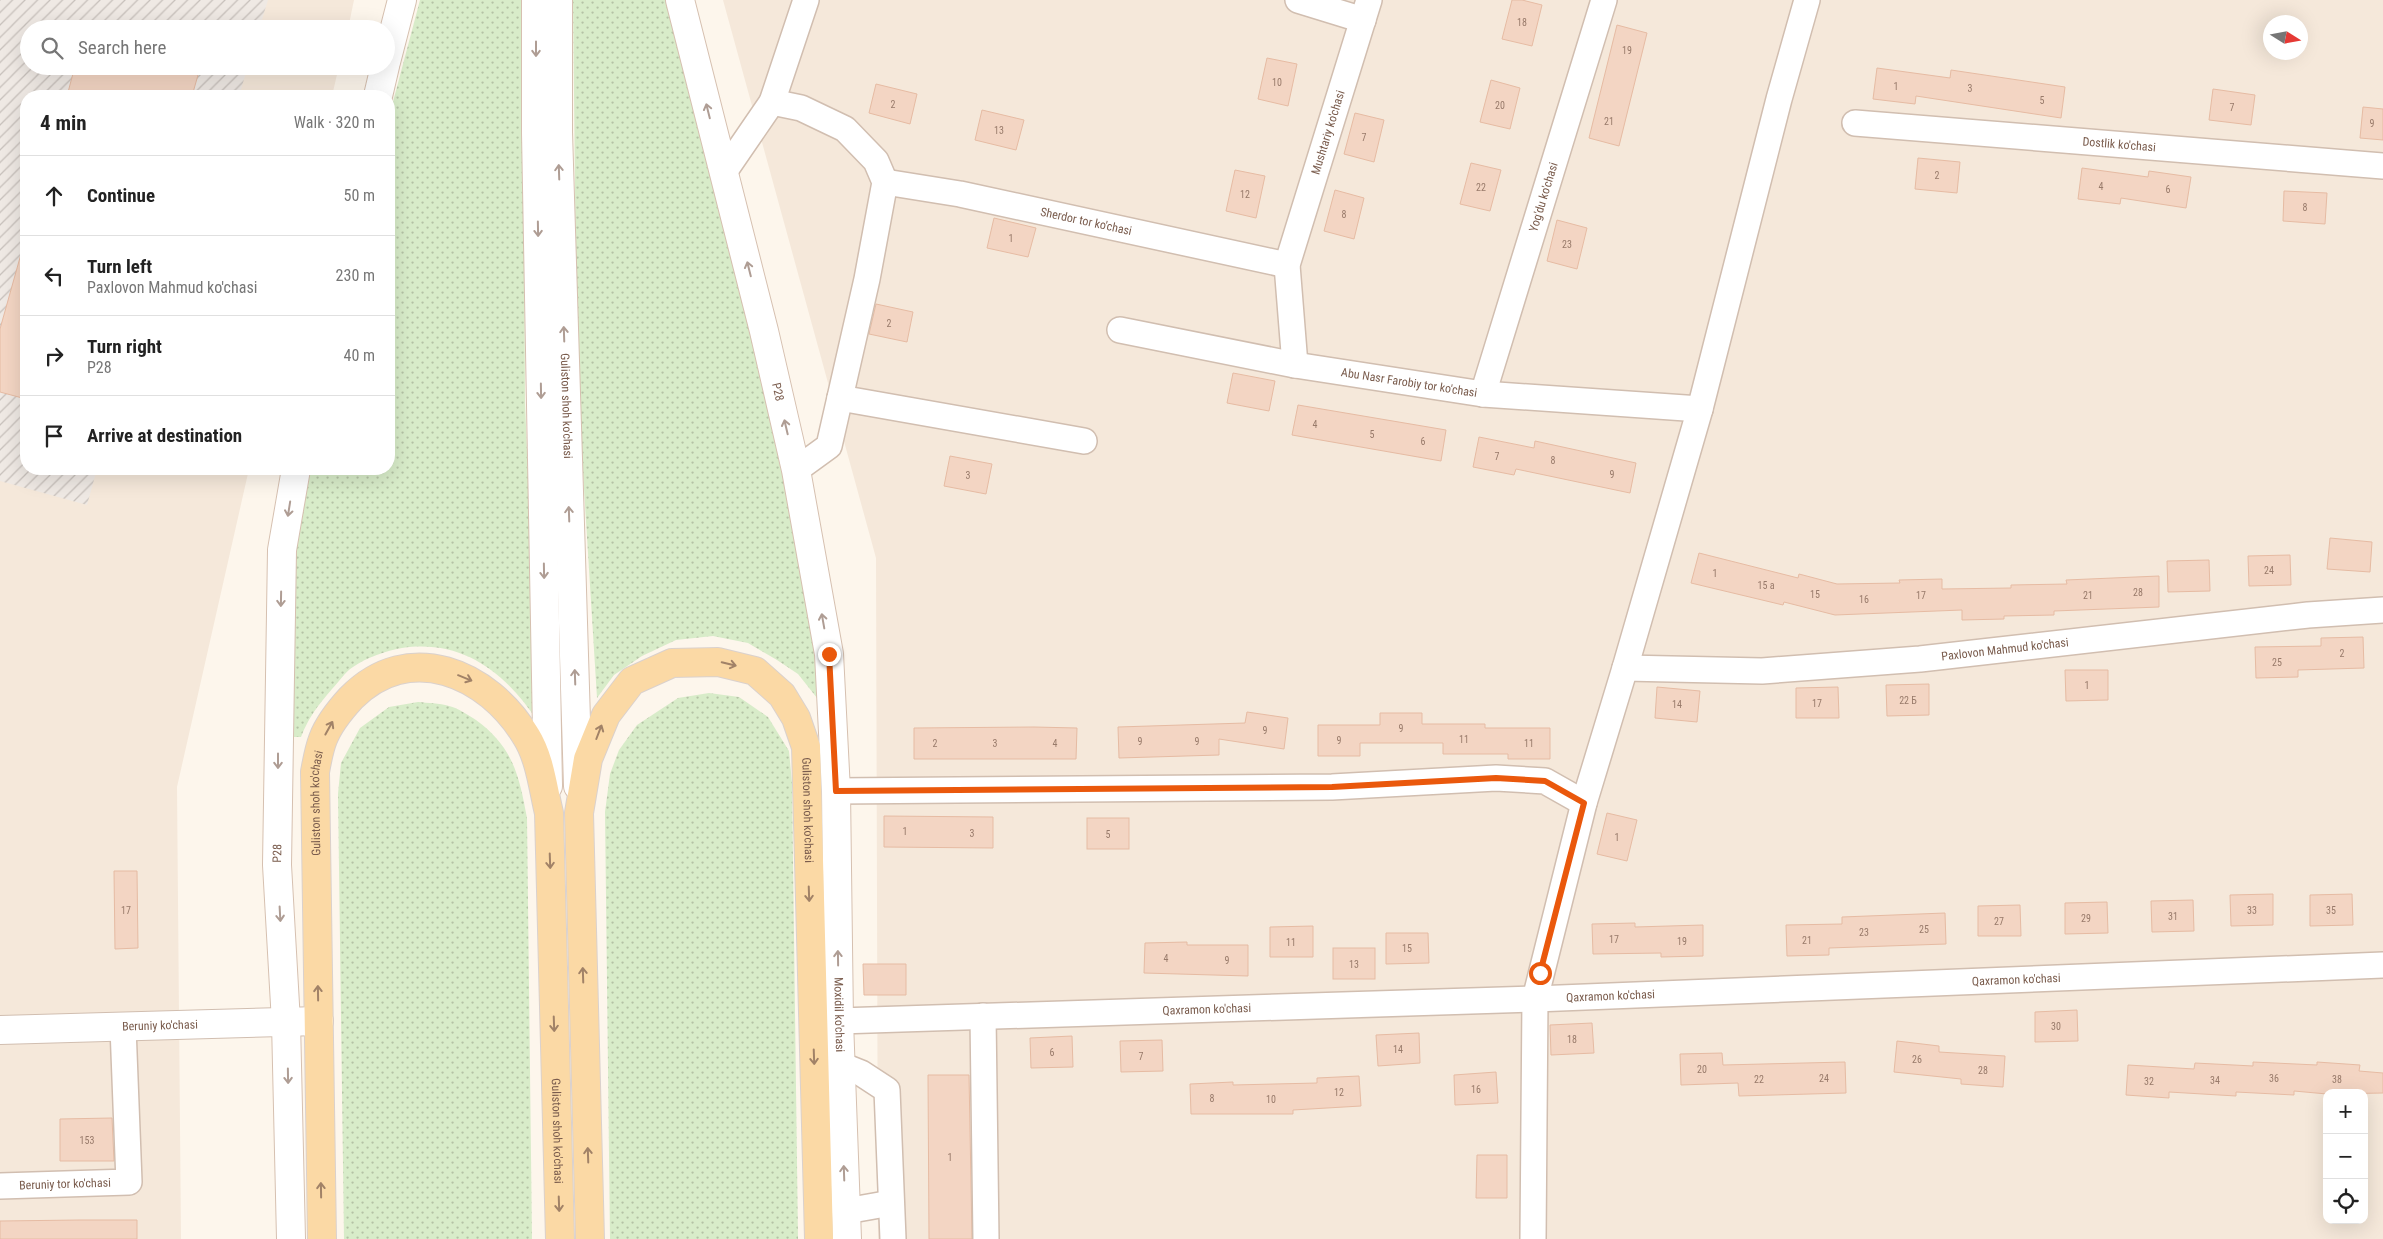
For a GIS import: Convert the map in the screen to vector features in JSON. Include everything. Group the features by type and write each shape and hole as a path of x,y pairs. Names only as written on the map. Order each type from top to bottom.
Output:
{"main road":[{"path":"395,27 402,0"},
{"name":"Guliston shoh ko'chasi","path":"536,0 536,133 549,813 560,1239"},
{"name":"Guliston shoh ko'chasi","path":"558,0 558,152 579,813 590,1239"},
{"name":"Р28","path":"680,0 764,331 796,470 829,654 836,791"},
{"path":"379,90 383,75"},
{"name":"Р28","path":"291,1239 286,1022 277,865 282,550 295,475"},
{"name":"Guliston shoh ko'chasi","path":"579,813 588,759 606,715 632,681 672,663 718,662 755,671 782,695 796,718 806,747 819,1239"},
{"name":"Guliston shoh ko'chasi","path":"322,1239 315,772 323,738 334,718 364,685 392,671 418,667 449,672 473,681 501,705 526,737 540,773 549,813"},
{"name":"Moxidil ko'chasi","path":"836,791 839,1021 847,1239"},
{"name":"Beruniy ko'chasi","path":"0,1030 319,1021"}],"street":[{"path":"724,172 772,102 806,0"},
{"path":"1298,0 1366,10"},
{"name":"Yog'du ko'chasi","path":"1483,394 1604,0"},
{"path":"1533,1239 1535,999 1584,803 1700,409 1779,98 1807,0"},
{"name":"Mushtariy ko'chasi","path":"1287,265 1366,10"},
{"path":"772,102 802,108 845,129 876,161 885,182 867,279 830,446 796,470"},
{"name":"Dostlik ko'chasi","path":"1856,123 2383,166"},
{"name":"Sherdor tor ko'chasi","path":"885,182 960,194 1287,265"},
{"path":"1287,265 1295,365"},
{"name":"Abu Nasr Farobiy tor ko'chasi","path":"1120,330 1295,365 1483,394 1700,409"},
{"path":"840,398 1084,441"},
{"name":"Paxlovon Mahmud ko'chasi","path":"1625,668 1762,671 1920,659 2308,615 2383,610"},
{"path":"836,791 1332,787 1496,778 1545,781 1584,803"},
{"name":"Qaxramon ko'chasi","path":"839,1021 1535,999 2383,965"},
{"path":"983,1016 986,1239"},
{"name":"Beruniy tor ko'chasi","path":"0,1186 129,1182 123,1027"},
{"path":"841,1065 862,1073 886,1090 893,1239"},
{"path":"846,1211 891,1203"}],"shaded area":[{"path":"0,0 354,0 350,20 20,20 20,75 337,75 333,90 20,90 20,475 248,475 177,787 181,1239 0,1239"},
{"path":"0,0 268,0 262,20 20,20 20,75 245,75 241,90 20,90 20,475 95,475 87,505 0,481"},
{"path":"723,0 2383,0 2383,1239 878,1239 876,558"}],"green space":[{"path":"420,0 523,0 525,402 538,722 512,689 481,663 444,649 424,647 402,648 370,657 358,663 345,674 314,712 301,737 294,737 291,766 296,542 309,475 395,475 395,94"},
{"path":"573,0 668,0 721,197 822,656 821,703 798,674 777,660 748,643 713,636 676,640 642,656 614,675 597,698 577,376"},
{"path":"709,693 739,697 768,717 789,751 792,783 798,1239 610,1239 605,812 610,774 619,750 637,725 678,698"},
{"path":"418,702 441,704 456,708 488,730 506,752 521,788 527,818 532,1239 344,1239 338,794 341,763 360,728 389,707"}],"building":[{"path":"1512,0 1522,0 1542,5 1532,46 1502,39"},
{"path":"1617,25 1647,33 1619,146 1589,138"},
{"path":"1267,58 1297,64 1288,106 1258,99"},
{"path":"1877,68 1950,78 1951,70 2065,87 2061,118 1916,96 1915,104 1873,99"},
{"path":"73,75 198,75 194,90 69,90"},
{"path":"1491,80 1520,88 1510,129 1480,122"},
{"path":"876,84 917,94 910,124 869,113"},
{"path":"2213,89 2255,95 2251,125 2209,120"},
{"path":"2363,107 2383,109 2383,140 2360,138"},
{"path":"982,110 1024,120 1016,150 975,140"},
{"path":"1355,113 1384,120 1374,162 1344,154"},
{"path":"1918,158 1960,162 1957,193 1915,189"},
{"path":"1471,163 1501,170 1490,211 1460,204"},
{"path":"2082,168 2148,177 2149,171 2191,177 2186,208 2121,198 2120,204 2078,199"},
{"path":"1235,170 1265,176 1256,218 1226,211"},
{"path":"1335,190 1364,198 1354,239 1324,231"},
{"path":"2284,191 2327,193 2325,224 2283,221"},
{"path":"994,218 1036,228 1028,257 987,248"},
{"path":"1557,220 1587,228 1577,269 1547,261"},
{"path":"20,258 20,397 0,392 0,329"},
{"path":"876,304 913,312 907,342 869,334"},
{"path":"1233,373 1275,381 1269,411 1227,403"},
{"path":"1298,405 1446,430 1441,461 1292,435"},
{"path":"1479,437 1534,448 1535,441 1636,463 1630,493 1516,469 1514,475 1473,467"},
{"path":"950,456 992,464 986,494 944,486"},
{"path":"2330,538 2372,542 2370,572 2327,569"},
{"path":"1699,553 1798,578 1799,574 1837,584 1900,583 1899,580 1942,579 1942,589 2011,588 2011,585 2067,584 2066,580 2159,576 2159,607 2054,611 2054,615 2004,616 2004,619 1962,620 1962,610 1835,615 1784,602 1783,605 1691,583"},
{"path":"2290,555 2291,585 2249,586 2248,556"},
{"path":"2209,560 2210,591 2168,592 2167,561"},
{"path":"2363,637 2364,668 2298,670 2298,677 2256,678 2255,647 2321,646 2321,638"},
{"path":"2065,670 2108,670 2108,700 2066,701"},
{"path":"1929,684 1929,715 1887,716 1886,685"},
{"path":"1657,687 1700,691 1697,722 1655,718"},
{"path":"1838,687 1839,718 1796,718 1796,688"},
{"path":"1247,712 1288,718 1284,749 1219,739 1219,755 1119,758 1118,727 1245,723"},
{"path":"1380,713 1422,713 1422,724 1485,724 1485,728 1550,728 1550,759 1508,759 1508,754 1443,754 1443,743 1360,743 1360,756 1318,756 1318,725 1380,725"},
{"path":"914,728 1077,728 1076,759 914,759"},
{"path":"1607,813 1637,820 1627,861 1597,854"},
{"path":"884,816 993,817 993,848 884,847"},
{"path":"1087,818 1129,818 1129,849 1087,849"},
{"path":"114,871 137,871 138,948 115,949"},
{"path":"2273,894 2273,925 2231,926 2230,895"},
{"path":"2352,894 2353,925 2310,926 2310,895"},
{"path":"2193,900 2194,931 2152,932 2151,901"},
{"path":"2107,902 2108,933 2065,934 2065,903"},
{"path":"2020,905 2021,936 1978,936 1978,906"},
{"path":"1945,913 1946,944 1829,948 1829,955 1787,956 1786,925 1842,924 1842,917"},
{"path":"1635,923 1635,927 1703,925 1703,956 1661,957 1661,953 1593,954 1592,924"},
{"path":"1313,926 1313,957 1270,957 1270,927"},
{"path":"1386,933 1428,933 1429,963 1386,964"},
{"path":"1187,942 1187,945 1248,945 1248,976 1144,973 1145,943"},
{"path":"1333,948 1375,948 1375,979 1333,979"},
{"path":"863,964 906,964 906,995 864,995"},
{"path":"2077,1010 2078,1041 2035,1042 2035,1012"},
{"path":"1592,1023 1594,1053 1551,1055 1550,1025"},
{"path":"1419,1033 1420,1063 1378,1066 1376,1035"},
{"path":"1072,1036 1073,1067 1031,1068 1030,1038"},
{"path":"1162,1040 1163,1071 1121,1072 1120,1041"},
{"path":"1897,1041 1939,1046 1939,1052 2005,1056 2003,1087 1961,1084 1961,1079 1894,1072"},
{"path":"1722,1053 1723,1065 1845,1062 1846,1093 1739,1096 1738,1083 1681,1085 1680,1054"},
{"path":"2253,1062 2317,1065 2317,1062 2360,1065 2359,1071 2383,1073 2383,1093 2368,1093 2368,1089 2323,1089 2323,1094 2294,1091 2294,1095 2236,1092 2236,1096 2169,1092 2169,1098 2126,1095 2128,1065 2194,1069 2195,1063 2253,1066"},
{"path":"1496,1072 1498,1103 1455,1105 1454,1075"},
{"path":"928,1075 969,1075 972,1239 929,1239"},
{"path":"1359,1076 1361,1106 1293,1110 1293,1114 1191,1114 1190,1084 1233,1082 1233,1085 1317,1083 1317,1078"},
{"path":"112,1118 114,1161 60,1161 60,1119"},
{"path":"1477,1155 1507,1155 1507,1198 1476,1198"},
{"path":"137,1220 137,1239 0,1239 0,1221"}],"route":[{"path":"829,654 836,791 1332,787 1496,778 1545,781 1584,803 1540,973"}]}
